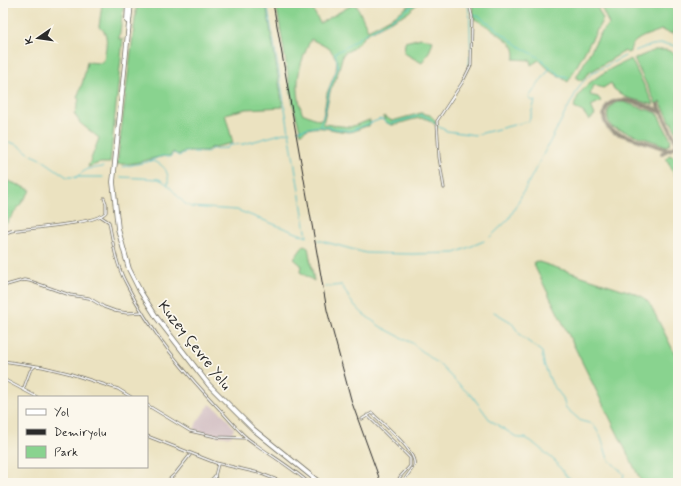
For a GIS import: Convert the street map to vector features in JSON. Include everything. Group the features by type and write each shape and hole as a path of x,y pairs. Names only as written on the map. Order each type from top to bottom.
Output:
{"highway":[{"path":"112,182 120,92 131,3"},
{"path":"122,83 131,3"},
{"name":"Kuzey Çevre Yolu","path":"112,182 115,229 122,254 138,292 155,320 198,376 223,405 255,434 317,483"},
{"name":"Kuzey Çevre Yolu","path":"112,182 116,220 124,253 140,291 157,318 200,375 230,408 253,429 320,483"}],"street":[{"path":"444,188 440,164 437,121 462,83 471,65 472,14 469,3"},
{"path":"3,234 11,231 69,224 100,216 106,212 106,203 104,198"},
{"path":"100,216 108,221 113,250 124,279 142,312 184,371 212,403 247,438 309,483"},
{"path":"3,286 24,280 30,281 67,294 89,298 104,307 115,311 127,313 142,312"},
{"path":"3,361 68,373 118,389 129,396"},
{"path":"23,390 30,371 35,366"},
{"path":"3,379 35,396"},
{"path":"148,406 190,431 217,437 247,438"},
{"path":"362,419 372,413 414,456 414,468 402,483"},
{"path":"367,415 410,458 410,466 400,477 398,483"},
{"path":"148,436 218,464 259,473 285,483"},
{"path":"165,483 175,474 190,454"},
{"path":"208,483 215,476 218,464"},
{"path":"215,476 218,483"}],"shaded area":[{"path":"210,404 224,415 234,428 231,437 218,436 194,430 197,422"}],"green space":[{"path":"102,3 124,3 119,39 123,39 110,163 100,163 88,167 99,138 80,123 74,113 76,111 79,99 77,98 83,81 87,62 100,63 104,60 106,37 103,30 99,27"},
{"path":"137,3 266,3 283,107 246,109 225,114 233,143 211,148 206,151 186,151 178,155 173,152 170,156 164,156 131,164 117,164"},
{"path":"276,3 316,3 312,8 320,23 352,5 352,3 356,3 353,5 357,6 368,30 394,16 413,3 418,3 409,12 368,33 352,49 343,54 337,76 330,92 323,124 350,127 370,120 369,126 349,132 324,128 311,128 301,134 293,105","holes":["311,39 330,49 337,60 336,71 327,93 323,117 319,120 302,113 298,93 300,67"]},
{"path":"472,3 595,3 603,19 568,82 548,69 539,60 531,65 530,60 513,59 515,53 511,44 493,30 474,19"},
{"path":"599,3 670,3 676,15 677,22 673,34 661,30 637,40 631,47 630,52 627,53 625,51 587,74 582,81 576,78 600,34 609,24"},
{"path":"421,38 433,41 430,50 422,63 404,53 405,42"},
{"path":"655,50 666,50 678,54 678,135 660,102 656,104 634,59"},
{"path":"631,59 654,105 625,97 614,89 611,83 603,88 594,85 590,95 598,97 601,101 591,106 595,115 589,120 583,112 574,108 576,99 588,84 605,72"},
{"path":"623,102 657,113 671,140 670,144 667,146 612,127 608,120 608,113 613,104"},
{"path":"421,113 430,115 436,121 435,125 431,121 421,118 392,125 384,120 384,116 392,121"},
{"path":"669,155 678,158 678,181 666,158"},
{"path":"6,180 31,190 3,228 3,188"},
{"path":"304,245 308,247 314,281 300,272 301,265 294,259"},
{"path":"536,261 634,293 643,297 650,304 678,360 678,483 642,483 534,265 534,262"}],"waterway":[{"path":"121,177 159,179 167,184 184,203 191,207 237,210 307,237 267,3"},
{"path":"320,125 325,111 330,87 338,67 335,52 347,47 361,36 391,20 416,3"},
{"path":"467,3 469,9 471,51"},
{"path":"474,15 480,17 522,48 540,58 559,75 568,77"},
{"path":"635,51 656,44 667,44 678,47"},
{"path":"469,65 470,56"},
{"path":"490,237 509,219 580,85 592,73 625,56"},
{"path":"298,130 319,126 350,131 381,119 390,124 421,115 429,118 439,127 447,131 475,135 529,121 535,101 530,100 529,97 550,68"},
{"path":"147,162 162,156 170,157 174,153 179,156 186,152 208,152 211,149 227,148 230,145 244,144 288,132"},
{"path":"3,140 18,145 67,177 103,177"},
{"path":"150,161 159,163 165,168 168,176 168,185"},
{"path":"122,167 147,162"},
{"path":"75,178 87,169 103,167"},
{"path":"318,240 366,253 412,254 455,253 484,241"},
{"path":"325,287 342,285 350,300 362,313 381,327 412,343 441,366 473,397 490,420 518,438 525,438 531,441 555,461 567,477 576,483"},
{"path":"494,312 511,322 521,336 542,352 544,364 552,384 563,398 566,408 581,421 593,424 601,437 608,459 624,474 622,483"}],"taxiway":[{"path":"662,112 634,102 620,100 608,105 604,116 608,127 614,132 670,150"},
{"path":"658,105 678,145"},
{"path":"662,153 678,145"}],"railway":[{"path":"273,3 327,310 352,403 381,483"}]}
